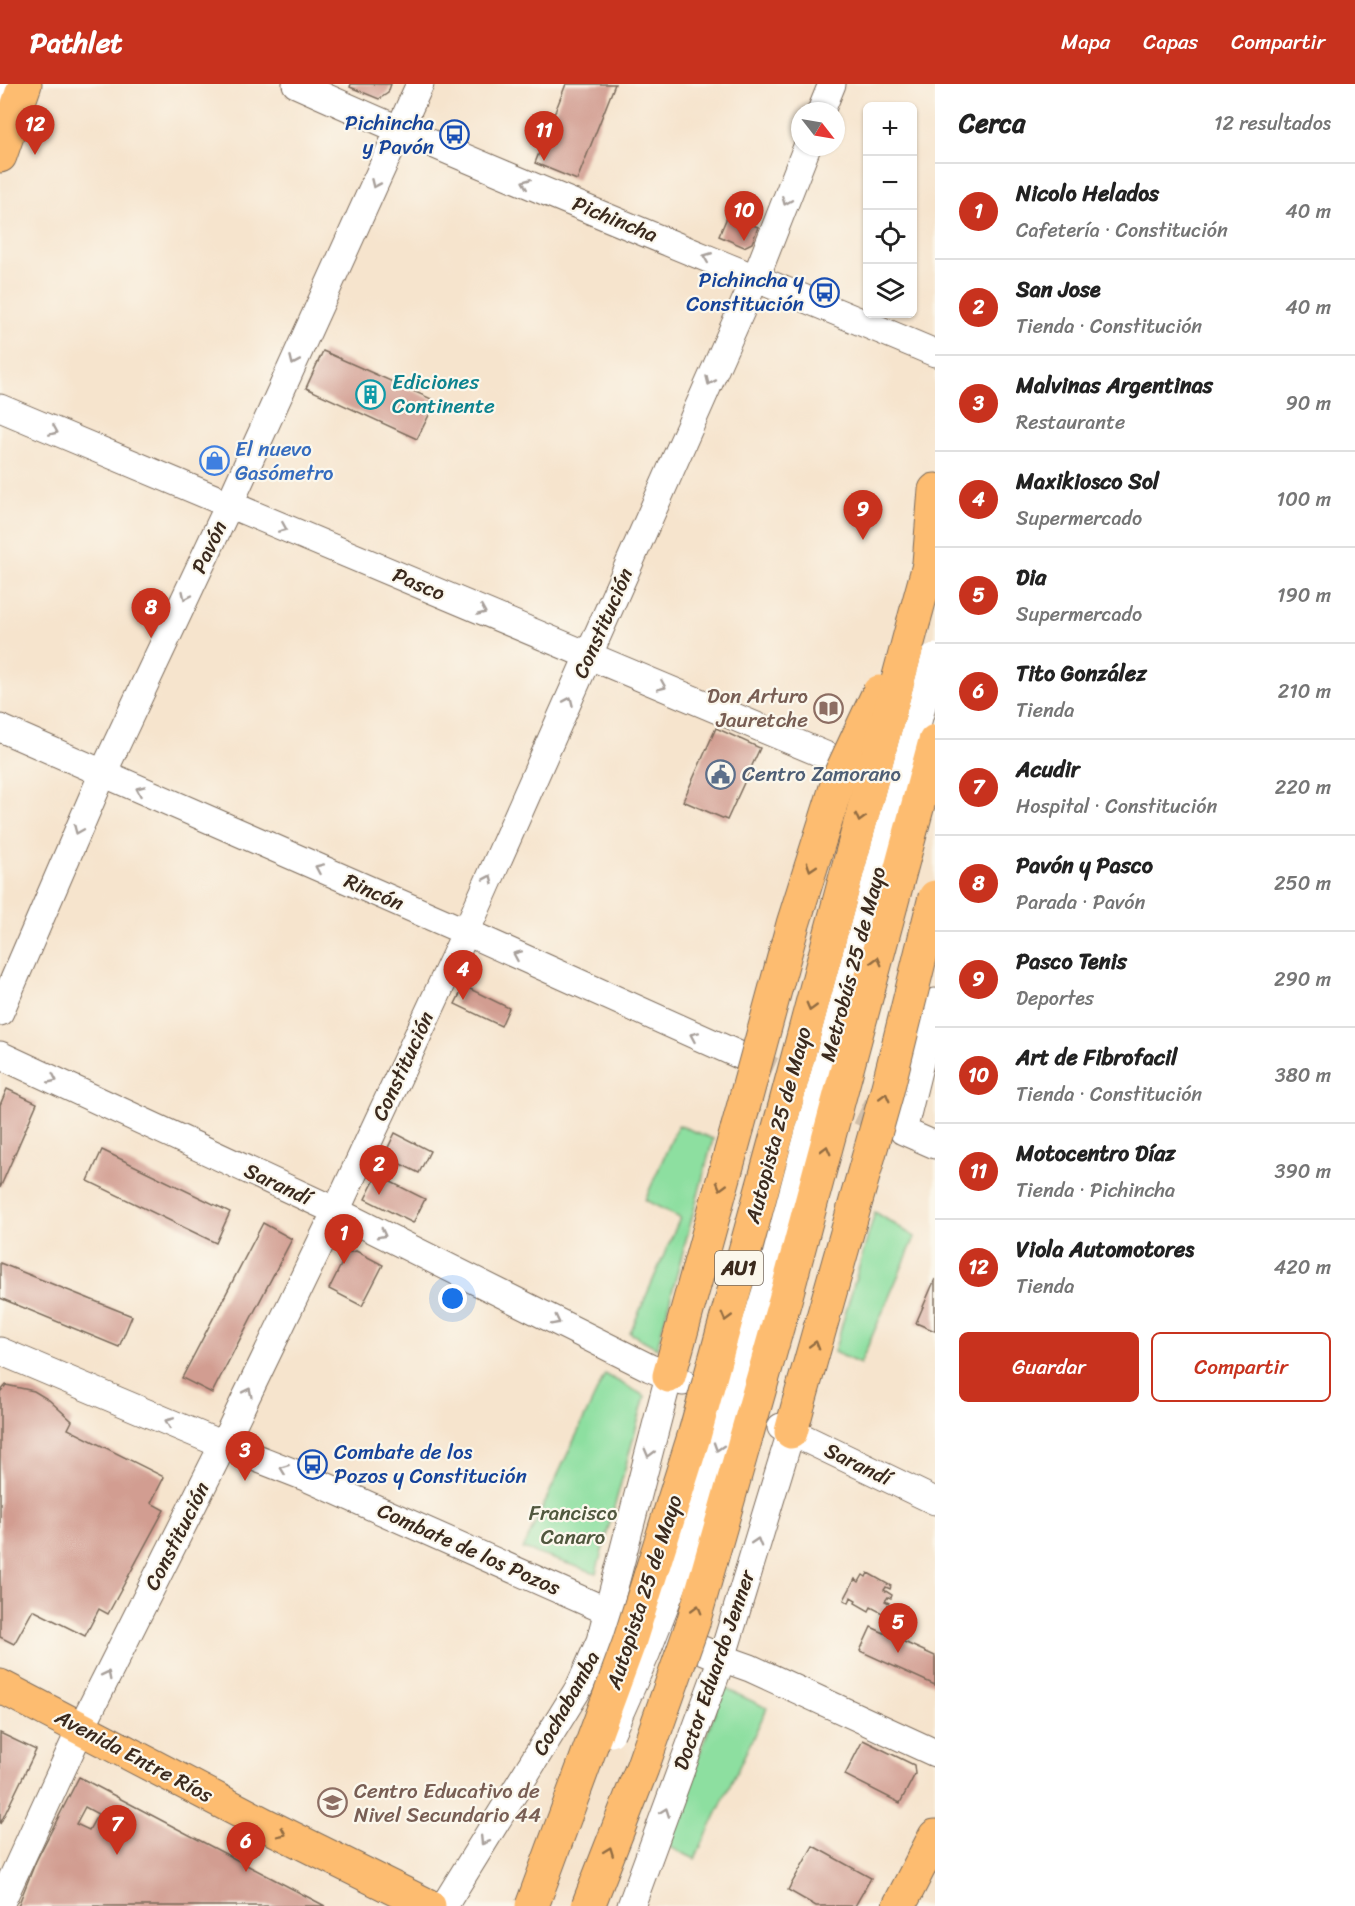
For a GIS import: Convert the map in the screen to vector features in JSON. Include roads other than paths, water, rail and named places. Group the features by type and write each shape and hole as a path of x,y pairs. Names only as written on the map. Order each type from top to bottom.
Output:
{"main road":[{"path":"0,156 25,84"},
{"name":"Autopista 25 de Mayo","path":"532,1906 629,1642 695,1433 932,553 935,490"},
{"path":"676,1379 737,1130 793,924 840,775 914,620"},
{"name":"AU1","path":"588,1906 642,1768 693,1623 785,1300 935,741"},
{"path":"790,1420 886,1095 935,897"},
{"name":"Avenida Entre Ríos","path":"0,1686 262,1823 429,1906"},
{"path":"899,1906 935,1836"}],"street":[{"path":"0,93 3,84"},
{"name":"Pichincha","path":"296,84 399,130 935,353"},
{"name":"Pavón","path":"0,1012 103,773 229,505 420,84"},
{"path":"825,102 832,84"},
{"name":"Constitución","path":"0,1905 81,1728 223,1445 336,1211 466,932 756,277 803,156"},
{"name":"Pasco","path":"0,408 837,760"},
{"name":"Metrobús 25 de Mayo","path":"532,1906 651,1643 718,1446 772,1271 935,657"},
{"name":"Rincón","path":"0,728 466,932 748,1059"},
{"path":"935,1002 903,1131 935,1145"},
{"name":"Sarandí","path":"0,1055 336,1211 676,1379"},
{"name":"Metrobús 25 de Mayo","path":"732,1489 747,1391 772,1271"},
{"name":"Combate de los Pozos","path":"0,1351 305,1477 607,1611 750,1668 935,1753"},
{"name":"Cochabamba","path":"444,1906 580,1686 600,1641 676,1379"},
{"name":"Sarandí","path":"790,1420 935,1501"},
{"name":"Doctor Eduardo Jenner","path":"631,1906 722,1658 790,1420"}],"tunnel":[{"path":"748,1059 896,1128"}],"place":[{"name":"Pichincha y Pavón","path":"455,135"},
{"name":"Viola Automotores","path":"35,155"},
{"name":"Motocentro Díaz","path":"544,161"},
{"name":"Art de Fibrofacil","path":"744,241"},
{"name":"Pichincha y Constitución","path":"825,292"},
{"name":"Ediciones Continente","path":"371,394"},
{"name":"El nuevo Gasómetro","path":"214,461"},
{"name":"Pasco Tenis","path":"863,540"},
{"name":"Pavón y Pasco","path":"151,638"},
{"name":"Don Arturo Jauretche","path":"829,708"},
{"name":"Centro Zamorano","path":"721,774"},
{"name":"Maxikiosco Sol","path":"463,1000"},
{"name":"San Jose","path":"379,1195"},
{"name":"Nicolo Helados","path":"344,1264"},
{"name":"Combate de los Pozos y Constitución","path":"313,1464"},
{"name":"Malvinas Argentinas","path":"245,1481"},
{"name":"Dia","path":"898,1653"},
{"name":"Centro Educativo de Nivel Secundario 44","path":"333,1803"},
{"name":"Acudir","path":"117,1855"},
{"name":"Tito González","path":"246,1872"}],"park label":[{"name":"Francisco Canaro","path":"573,1525"}]}
